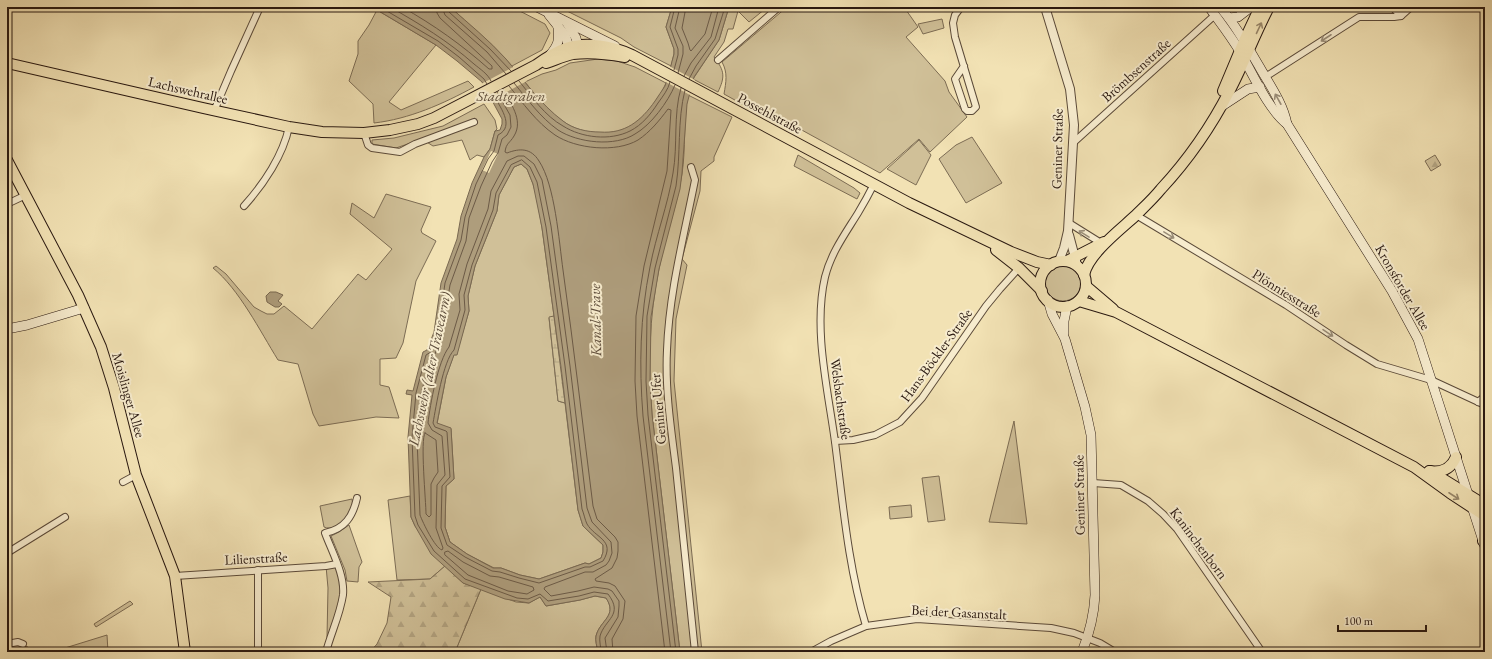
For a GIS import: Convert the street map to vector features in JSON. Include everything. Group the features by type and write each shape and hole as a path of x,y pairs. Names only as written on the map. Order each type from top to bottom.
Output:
{"main road":[{"name":"Possehlstraße","path":"537,7 547,12 562,24 624,51 960,228 1037,262 1065,262"},
{"name":"Kronsforder Allee","path":"1209,7 1229,18 1260,87 1280,118 1287,124 1407,316 1418,339 1484,541"},
{"path":"1229,18 1238,17 1252,7"},
{"path":"1110,238 1091,261 1084,275 1086,286 1079,300 1067,306 1060,306 1048,300 1042,291 1041,281 1044,272 1101,244 1110,238 1136,215 1175,173 1222,106 1260,7"},
{"path":"1206,130 1244,50 1269,7"},
{"name":"Kronsforder Allee","path":"1217,11 1264,76 1285,113 1287,124"},
{"path":"550,55 557,46 562,24 574,34 575,50"},
{"name":"Lachswehrallee","path":"536,65 550,55 600,46 624,51"},
{"name":"Lachswehrallee","path":"7,63 289,127 322,132 364,134 418,124 450,110 525,70 575,50 641,60"},
{"path":"1222,106 1248,89 1260,87"},
{"name":"Moislinger Allee","path":"7,160 84,308 99,342 112,381 136,475 175,576 185,652"},
{"name":"Possehlstraße","path":"960,228 1000,253 1019,268 1042,291"},
{"path":"1065,262 1084,275"},
{"path":"1086,286 1116,312"},
{"name":"Geniner Straße","path":"1048,300 1052,314 1065,339 1085,407 1091,435 1095,595 1094,617 1082,652"},
{"path":"1079,300 1116,312 1414,467 1450,494 1485,516"},
{"name":"Geniner Straße","path":"1065,339 1064,321 1067,306"},
{"path":"7,329 27,325 84,308"},
{"path":"1414,467 1429,471 1442,471 1449,468 1456,457"},
{"path":"1429,471 1485,505"}],"street":[{"path":"214,111 260,7"},
{"path":"718,60 726,51 779,7"},
{"path":"961,7 955,15 953,24 955,37 964,66 976,107 972,111 967,111 965,109 955,79 964,66"},
{"name":"Geniner Straße","path":"1045,7 1070,89 1074,125 1065,262"},
{"path":"1392,7 1401,16"},
{"path":"1264,76 1270,74 1359,17 1401,16 1411,7"},
{"name":"Brömbsenstraße","path":"1074,142 1217,11"},
{"path":"364,134 368,145 372,148 400,152 415,144 474,122"},
{"path":"244,206 257,192 279,155 289,127"},
{"name":"Geniner Ufer","path":"691,167 695,180 669,316 666,351 672,433 695,652"},
{"name":"Welsbachstraße","path":"866,626 854,578 822,353 821,298 832,257 874,184"},
{"path":"7,204 26,194"},
{"name":"Plönniesstraße","path":"1136,215 1286,305 1377,364 1431,380 1485,405"},
{"path":"1068,227 1101,244"},
{"name":"Geniner Straße","path":"1065,262 1064,248 1068,227"},
{"name":"Hans-Böckler-Straße","path":"835,441 853,440 875,435 900,422 922,398 986,306 1019,268"},
{"path":"1478,402 1485,396"},
{"path":"123,482 136,475"},
{"name":"Kaninchenborn","path":"1093,483 1121,484 1148,501 1163,514 1177,529 1262,652"},
{"path":"326,652 339,612 343,594 342,582 337,564 325,533 342,527 354,509 357,498"},
{"path":"7,553 65,517"},
{"name":"Lilienstraße","path":"175,576 337,564"},
{"path":"258,570 258,652"},
{"name":"Bei der Gasanstalt","path":"811,652 831,641 866,626 917,619 1051,628 1088,638 1100,643 1114,652"},
{"path":"7,644 18,642 23,644"}],"green space":[{"path":"450,7 512,7 545,24 550,33 542,50 512,66 493,46"},
{"path":"559,7 672,7 666,27 674,49 671,66 634,47 621,38"},
{"path":"729,7 763,7 765,9 749,22 738,11 733,29 728,29 724,42 714,57 723,74 718,92 693,79 719,40"},
{"path":"787,7 904,7 918,27 906,37 945,81 949,92 967,117 930,152 919,139 880,173 769,112 742,104 724,94 726,74 722,62"},
{"path":"377,10 436,45 389,102 401,110 468,81 474,87 426,110 400,118 374,123 373,104 349,81 358,54 358,41"},
{"path":"942,19 944,28 923,34 918,24"},
{"path":"598,59 617,61 635,67 666,83 660,96 646,114 629,127 613,132 596,133 571,126 558,118 548,109 525,82 570,63"},
{"path":"688,95 732,117 714,157 714,161 701,171 700,191 682,259 687,265 676,319 674,381 702,652 680,652 652,414 650,378 650,342 653,305 662,257 682,174"},
{"path":"484,104 495,120 497,129 495,131 490,149 484,157 477,155 470,160 462,140 433,146 422,139 396,148 372,144 372,140 394,138 443,126"},
{"path":"972,137 1002,183 966,203 939,159 956,145"},
{"path":"919,140 931,155 916,185 887,169"},
{"path":"798,155 854,188 860,193 857,199 794,166"},
{"path":"1435,155 1441,165 1431,171 1425,161"},
{"path":"521,164 527,169 533,184 542,228 554,316 549,318 558,401 565,403 578,510 583,526 603,545 601,558 589,564 585,563 539,579 520,575 501,568 494,568 467,554 450,542 445,527 446,486 454,479 451,429 437,424 446,377 454,354 456,355 469,311 468,296 475,266 497,211 499,195 514,167"},
{"path":"386,194 431,207 421,230 422,233 436,241 416,281 403,343 396,358 380,359 380,385 389,387 399,418 376,417 319,426 313,414 298,364 278,360 232,287 213,268 216,266 226,274 254,307 267,314 274,314 284,306 312,329 358,274 366,280 392,249 350,214 352,203 374,218"},
{"path":"1067,265 1076,270 1080,276 1080,290 1076,296 1067,301 1059,301 1050,296 1046,290 1045,279 1050,270 1056,266"},
{"path":"554,316 565,403 558,401 549,317"},
{"path":"1014,421 1027,524 989,522"},
{"path":"939,476 945,520 928,522 922,478"},
{"path":"410,496 411,517 415,526 445,566 430,579 397,580 388,500"},
{"path":"352,499 351,510 340,524 335,527 324,527 320,506"},
{"path":"911,505 912,517 890,519 889,507"},
{"path":"349,525 362,562 359,567 358,582 347,581 345,570 331,536"},
{"path":"334,564 342,582 343,594 329,642 327,637 328,588 326,566"},
{"path":"445,566 463,583 481,589 455,652 370,652 377,644 387,623 391,597 368,582 430,579"},
{"path":"481,589 516,602 529,603 540,597 546,606 595,596 606,598 610,609 607,618 596,636 598,652 455,652"},
{"path":"130,601 133,604 96,627 94,624"},
{"path":"107,635 108,652 66,652 65,648"},
{"path":"17,644 28,647 29,652 7,652 7,648"}],"water":[{"path":"372,7 450,7 506,59 547,107 563,121 571,126 585,131 617,131 632,125 644,115 665,86 674,54 674,49 666,27 672,7 729,7 719,40 694,77 687,104 680,189 659,269 651,317 650,381 652,414 680,652 598,652 596,636 607,618 610,609 606,598 595,596 546,606 540,597 529,603 505,599 463,583 431,554 411,517 408,437 412,395 406,394 407,390 413,391 423,352 427,350 434,332 441,283 457,239 461,216 472,183 484,157 490,149 495,131 500,130 502,124 502,119 482,82 436,45","holes":["521,164 527,169 533,184 542,228 561,367 578,510 583,526 603,545 601,558 589,564 585,563 539,579 520,575 501,568 493,568 467,554 450,542 445,527 446,486 454,479 451,428 437,423 446,377 454,355 457,355 469,311 468,296 475,266 497,211 499,195 514,167"]},
{"path":"270,292 276,292 283,295 278,301 282,304 279,307 275,307 267,302 266,296"}],"pier":[{"path":"515,66 527,81 490,101 481,84"},
{"path":"669,66 695,80 690,95 664,81"},
{"path":"491,151 498,154 489,173 482,170"}],"water label":[{"name":"Stadtgraben","path":"511,95"},
{"name":"Kanal-Trave","path":"595,320"},
{"name":"Lachswehr (alter Travearm)","path":"429,369"}]}
